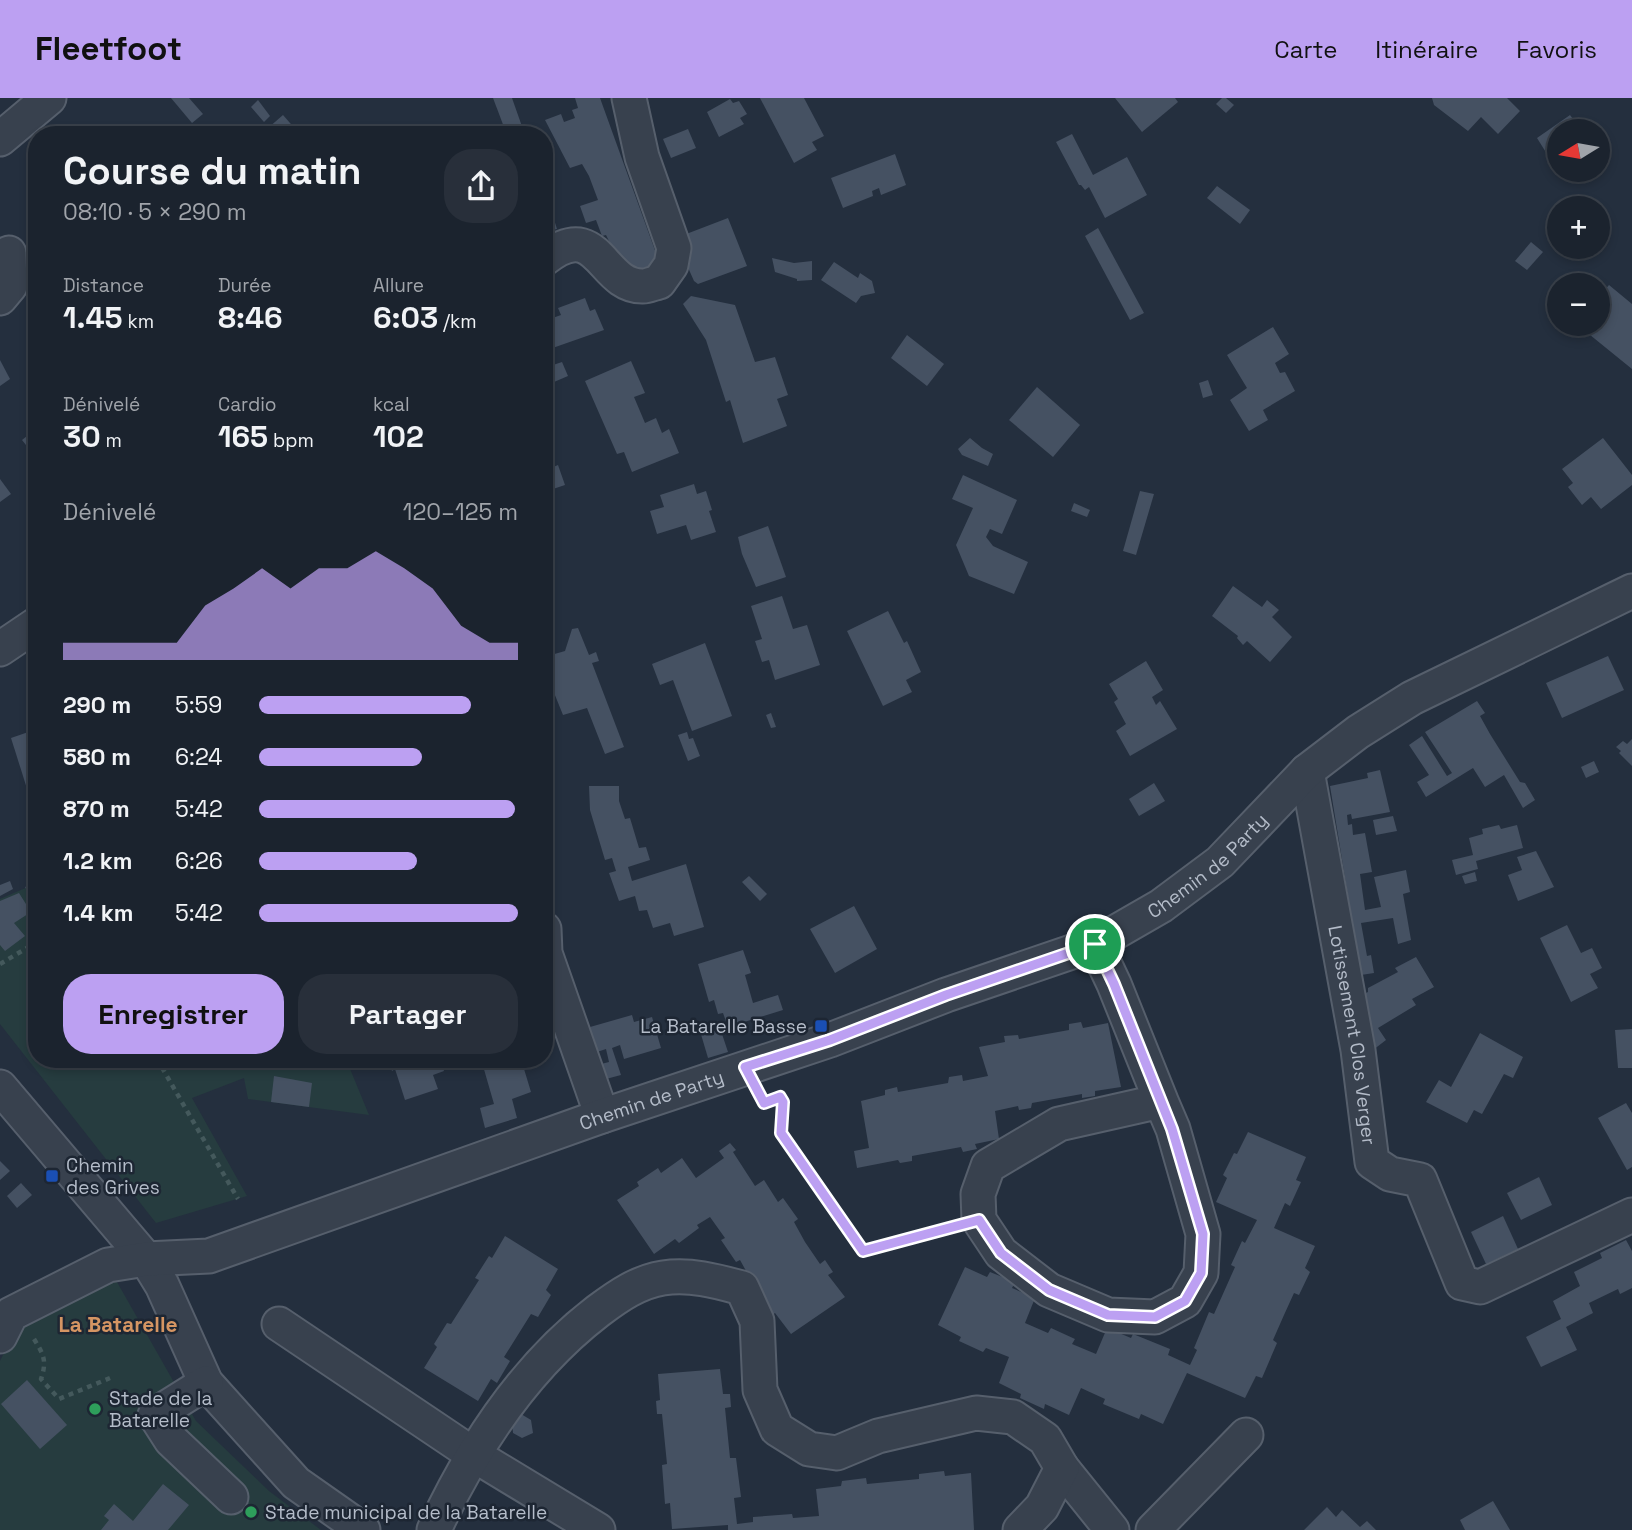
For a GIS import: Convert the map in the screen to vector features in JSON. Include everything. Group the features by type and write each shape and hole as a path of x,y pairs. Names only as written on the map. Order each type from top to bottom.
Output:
{"street":[{"path":"0,139 49,98"},
{"path":"553,253 574,245 590,247 615,274 642,286 659,282 671,265 674,248 642,157 629,98"},
{"path":"0,298 10,286 9,253"},
{"name":"Chemin de Party","path":"9,1324 108,1265 146,1259 209,1256 602,1116 830,1040 946,995 1095,944 1161,906 1220,862 1307,771 1358,732 1412,698 1632,592"},
{"path":"0,649 28,630"},
{"name":"Lotissement Clos Verger","path":"1307,771 1357,1050 1372,1161 1390,1174 1420,1180 1462,1283 1480,1287 1632,1215"},
{"path":"1095,944 1114,984 1161,1101 1172,1129 1203,1234 1201,1273 1185,1301 1155,1317 1108,1315 1049,1290 1001,1253 979,1220 978,1194 988,1166 1059,1124 1161,1101"},
{"path":"553,976 602,1116"},
{"path":"0,1087 146,1259 162,1285 206,1383 296,1483 363,1530"},
{"path":"433,1530 453,1489 528,1376 576,1328 626,1290 663,1278 705,1278 742,1288 757,1321 761,1390 777,1429 809,1449 837,1452 878,1436 976,1413 1013,1417 1045,1439 1062,1468 1112,1530"},
{"path":"279,1325 474,1455 598,1530"},
{"path":"206,1383 155,1415 171,1440 231,1497"},
{"path":"1153,1530 1246,1435"},
{"path":"1020,1530 1042,1507 1062,1468"}],"path":[{"path":"0,964 28,947"},
{"path":"745,1067 764,1103 780,1097 783,1102 781,1133 863,1251 979,1220"},
{"path":"161,1068 238,1199"},
{"path":"9,1324 44,1356 46,1364 41,1379 59,1399 110,1378"}],"green space":[{"path":"28,887 28,1060 0,1024 0,899"},
{"path":"34,1068 350,1068 369,1115 248,1099 244,1078 192,1098 247,1196 156,1223"},
{"name":"Stade de la Batarelle","path":"113,1275 196,1421 269,1491 321,1530 0,1530 0,1361 14,1333 24,1323"}],"building":[{"path":"171,98 189,98 203,114 192,123"},
{"path":"493,98 512,98 522,126 504,126"},
{"path":"575,98 600,98 661,267 635,277 606,235 602,236 596,220 586,223 580,206 598,200 589,176 582,164 570,168 553,135 553,126 548,126 545,120 561,114 564,122 575,118 572,110 578,108"},
{"path":"760,98 804,98 824,136 812,142 817,150 794,163"},
{"path":"1115,98 1175,98 1178,102 1142,132"},
{"path":"1222,98 1234,105 1226,113 1216,104"},
{"path":"1432,98 1507,98 1520,111 1498,134 1481,117 1468,131 1434,105"},
{"path":"730,99 733,103 739,101 747,114 740,118 744,124 719,137 707,112"},
{"path":"258,100 270,116 264,122 251,107"},
{"path":"283,115 293,126 270,126"},
{"path":"688,129 696,148 671,158 663,139"},
{"path":"1547,131 1547,154 1537,138"},
{"path":"1072,134 1093,175 1127,157 1147,195 1105,218 1089,187 1085,190 1079,185 1056,142"},
{"path":"895,154 906,185 881,195 879,188 872,191 873,196 843,208 831,178"},
{"path":"1217,186 1250,210 1240,224 1207,198"},
{"path":"728,218 747,266 698,284 686,263 689,262 681,236"},
{"path":"1098,228 1144,313 1130,320 1085,236"},
{"path":"1531,242 1543,252 1527,270 1515,261"},
{"path":"772,258 794,263 812,261 812,280 797,281 775,272"},
{"path":"834,262 858,278 860,273 872,281 875,293 861,296 856,303 821,280"},
{"path":"1610,286 1632,304 1632,369 1591,336 1610,336"},
{"path":"691,296 735,305 755,362 775,357 788,395 777,399 787,426 743,443 730,400 726,402 706,340 683,304"},
{"path":"585,298 590,311 595,309 604,330 553,348 553,318 561,315 558,308"},
{"path":"1273,327 1289,354 1275,363 1280,373 1285,372 1295,391 1263,410 1268,420 1249,431 1230,400 1247,388 1227,355"},
{"path":"907,335 944,364 927,386 891,358"},
{"path":"0,360 10,379 0,386"},
{"path":"631,361 645,393 634,397 645,423 656,418 662,433 669,429 679,453 632,472 624,452 617,454 585,381"},
{"path":"562,362 568,376 554,382 553,365"},
{"path":"1208,380 1213,395 1203,398 1199,383"},
{"path":"1037,387 1080,425 1053,457 1009,420"},
{"path":"28,435 28,448 22,440"},
{"path":"970,438 993,454 988,466 962,455 958,449"},
{"path":"1603,438 1632,475 1632,485 1601,509 1591,497 1582,505 1568,487 1573,483 1562,469"},
{"path":"558,465 565,485 553,489 553,467"},
{"path":"963,475 1017,500 1002,534 990,529 986,537 993,546 1028,562 1014,594 969,576 956,545 973,508 952,499"},
{"path":"0,479 11,494 0,502"},
{"path":"694,484 697,494 706,491 716,532 691,540 686,525 657,534 650,511 664,507 660,495"},
{"path":"1140,491 1154,494 1136,555 1123,551"},
{"path":"1074,503 1090,510 1087,517 1071,511"},
{"path":"768,526 786,577 756,587 738,537"},
{"path":"1233,586 1262,607 1267,600 1279,610 1272,617 1292,637 1270,662 1247,641 1243,645 1238,636 1212,616"},
{"path":"782,596 793,629 807,625 820,665 775,680 769,660 762,662 755,641 762,639 751,606"},
{"path":"888,611 904,643 907,641 921,672 906,680 912,692 883,706 847,631"},
{"path":"578,628 589,655 596,652 599,661 592,663 624,747 605,754 587,708 563,715 553,690 553,654 565,651 572,629"},
{"path":"705,643 732,716 692,731 673,680 660,685 652,664"},
{"path":"1608,656 1624,690 1562,718 1546,683"},
{"path":"1146,661 1163,690 1152,697 1156,705 1160,701 1177,729 1130,756 1116,731 1126,724 1114,702 1118,699 1109,684"},
{"path":"1477,701 1485,713 1480,716 1490,734 1520,782 1525,783 1535,800 1523,808 1504,775 1485,787 1473,768 1426,797 1417,782 1429,775 1409,745 1422,736 1447,776 1452,773 1425,732"},
{"path":"771,713 776,727 771,728 766,715"},
{"path":"28,732 28,792 11,738"},
{"path":"687,732 689,739 693,738 700,756 688,761 678,735"},
{"path":"1632,739 1632,766 1616,747 1623,741 1627,744"},
{"path":"1594,761 1599,772 1586,778 1581,767"},
{"path":"1380,770 1390,812 1352,819 1351,814 1347,815 1348,825 1352,824 1353,835 1365,833 1372,872 1360,874 1365,910 1381,907 1374,877 1406,870 1410,892 1403,894 1411,940 1398,944 1393,918 1361,923 1367,956 1371,955 1374,973 1361,975 1330,786 1368,778 1367,773"},
{"path":"1154,783 1165,801 1139,816 1129,799"},
{"path":"589,786 619,786 619,801 625,819 630,818 639,848 646,847 650,860 628,867 632,881 686,864 704,927 674,936 670,923 653,928 647,910 639,911 635,896 619,901 609,873 616,871 612,858 605,860 590,810"},
{"path":"1393,816 1397,831 1376,835 1373,820"},
{"path":"1499,825 1501,829 1517,825 1523,848 1476,861 1478,869 1456,875 1452,860 1473,855 1469,838 1483,834 1482,829"},
{"path":"1536,851 1554,887 1518,901 1508,875 1522,870 1517,857"},
{"path":"1475,872 1477,881 1465,884 1462,876"},
{"path":"749,876 767,894 760,901 742,882"},
{"path":"10,881 13,889 0,896 0,885"},
{"path":"19,893 28,907 28,914 14,923 25,936 5,951 0,945 0,901"},
{"path":"854,906 877,949 835,973 810,929"},
{"path":"1567,925 1581,953 1592,948 1602,968 1590,974 1598,988 1571,1002 1540,938"},
{"path":"743,950 751,973 745,975 753,1003 778,995 783,1010 728,1027 723,1013 718,1014 714,1000 709,1002 698,964"},
{"path":"1416,957 1434,987 1412,999 1416,1005 1378,1028 1386,1040 1373,1050 1364,994 1368,992 1368,988 1398,972 1395,968"},
{"path":"632,1015 634,1022 652,1017 661,1048 624,1059 620,1045 612,1048 621,1075 606,1079 601,1064 609,1062 606,1049 597,1052 590,1027"},
{"path":"1081,1022 1083,1028 1108,1023 1121,1087 1095,1091 1095,1096 1082,1098 1082,1094 1032,1103 1031,1108 1019,1110 1018,1106 995,1111 999,1139 975,1144 977,1149 963,1152 961,1147 912,1156 912,1161 900,1163 898,1160 857,1168 854,1151 869,1148 861,1101 885,1095 885,1090 897,1087 898,1092 948,1083 949,1077 962,1075 963,1081 988,1076 979,1047 1005,1042 1004,1036 1018,1035 1019,1039 1069,1030 1069,1024"},
{"path":"1632,1029 1632,1068 1618,1068 1615,1030"},
{"path":"700,1031 721,1031 728,1052 708,1058"},
{"path":"1480,1033 1523,1057 1513,1078 1504,1074 1482,1114 1474,1110 1467,1123 1426,1102 1439,1080 1451,1087"},
{"path":"391,1068 443,1068 444,1071 433,1075 438,1089 405,1100 395,1069 392,1071"},
{"path":"484,1068 524,1068 531,1092 512,1099 517,1118 485,1128 480,1108 494,1104"},
{"path":"274,1076 312,1083 309,1107 271,1102"},
{"path":"1626,1103 1632,1113 1632,1167 1627,1170 1598,1118"},
{"path":"1248,1132 1306,1157 1296,1180 1301,1182 1290,1206 1285,1203 1274,1228 1315,1246 1305,1268 1310,1272 1299,1295 1294,1293 1284,1315 1273,1340 1277,1343 1262,1378 1256,1376 1245,1398 1187,1373 1163,1424 1141,1414 1139,1419 1103,1404 1105,1399 1081,1388 1069,1415 1045,1404 1044,1409 1020,1398 1021,1394 999,1383 1009,1357 986,1348 983,1352 959,1341 961,1337 938,1325 965,1267 987,1277 990,1272 1015,1282 1012,1288 1035,1298 1025,1323 1048,1333 1051,1328 1075,1339 1072,1344 1096,1354 1107,1328 1131,1338 1133,1334 1170,1349 1168,1355 1190,1365 1209,1312 1214,1314 1235,1267 1231,1265 1242,1241 1245,1243 1257,1220 1216,1202 1227,1178 1223,1175"},
{"path":"730,1143 755,1186 764,1180 778,1202 783,1198 798,1219 794,1222 805,1242 820,1264 825,1260 833,1272 828,1275 845,1297 791,1334 775,1313 771,1316 740,1260 736,1262 721,1240 725,1238 710,1217 697,1225 699,1228 679,1243 675,1239 654,1254 617,1200 639,1186 637,1182 658,1168 661,1173 682,1158 696,1178 724,1158 719,1151"},
{"path":"0,1161 10,1171 0,1180"},
{"path":"1539,1177 1552,1205 1521,1220 1507,1193"},
{"path":"21,1183 32,1195 17,1208 7,1196"},
{"path":"1503,1216 1518,1249 1486,1264 1471,1232"},
{"path":"505,1236 558,1269 546,1290 551,1295 538,1317 531,1314 504,1357 510,1361 497,1383 491,1379 478,1401 424,1368 437,1347 434,1344 447,1323 451,1324 479,1280 475,1278 489,1256 492,1258"},
{"path":"1626,1240 1632,1251 1632,1288 1620,1294 1618,1289 1589,1303 1593,1313 1566,1327 1577,1350 1541,1367 1526,1337 1561,1319 1553,1301 1580,1286 1574,1272 1602,1258 1600,1253"},
{"path":"720,1369 723,1394 730,1394 731,1407 725,1408 730,1458 736,1458 741,1497 734,1498 737,1524 753,1522 753,1517 792,1514 793,1518 819,1516 816,1489 841,1486 842,1481 866,1478 867,1484 919,1479 919,1474 944,1471 945,1476 971,1473 974,1530 728,1530 728,1525 672,1529 670,1503 665,1504 662,1465 667,1464 662,1414 657,1414 656,1401 660,1400 658,1374"},
{"path":"27,1380 67,1425 40,1449 1,1404"},
{"path":"521,1414 531,1420 533,1433 522,1438 513,1433 512,1422"},
{"path":"163,1484 189,1505 168,1530 101,1530 109,1520 104,1516 114,1504 133,1521"},
{"path":"1493,1501 1510,1530 1465,1530 1460,1520"},
{"path":"1327,1507 1336,1517 1342,1510 1360,1527 1367,1521 1376,1530 1304,1530"}],"place":[{"name":"La Batarelle Basse","path":"821,1026"},
{"name":"Chemin des Grives","path":"52,1176"},
{"name":"Stade de la Batarelle","path":"95,1409"},
{"name":"Stade municipal de la Batarelle","path":"251,1512"}],"district":[{"name":"La Batarelle","path":"118,1325"}],"route":[{"path":"1095,944 1114,984 1172,1129 1203,1234 1201,1273 1185,1301 1155,1317 1108,1315 1049,1290 1001,1253 979,1220 863,1251 781,1133 783,1102 780,1097 764,1103 745,1067 830,1040 946,995 1095,944"}]}
